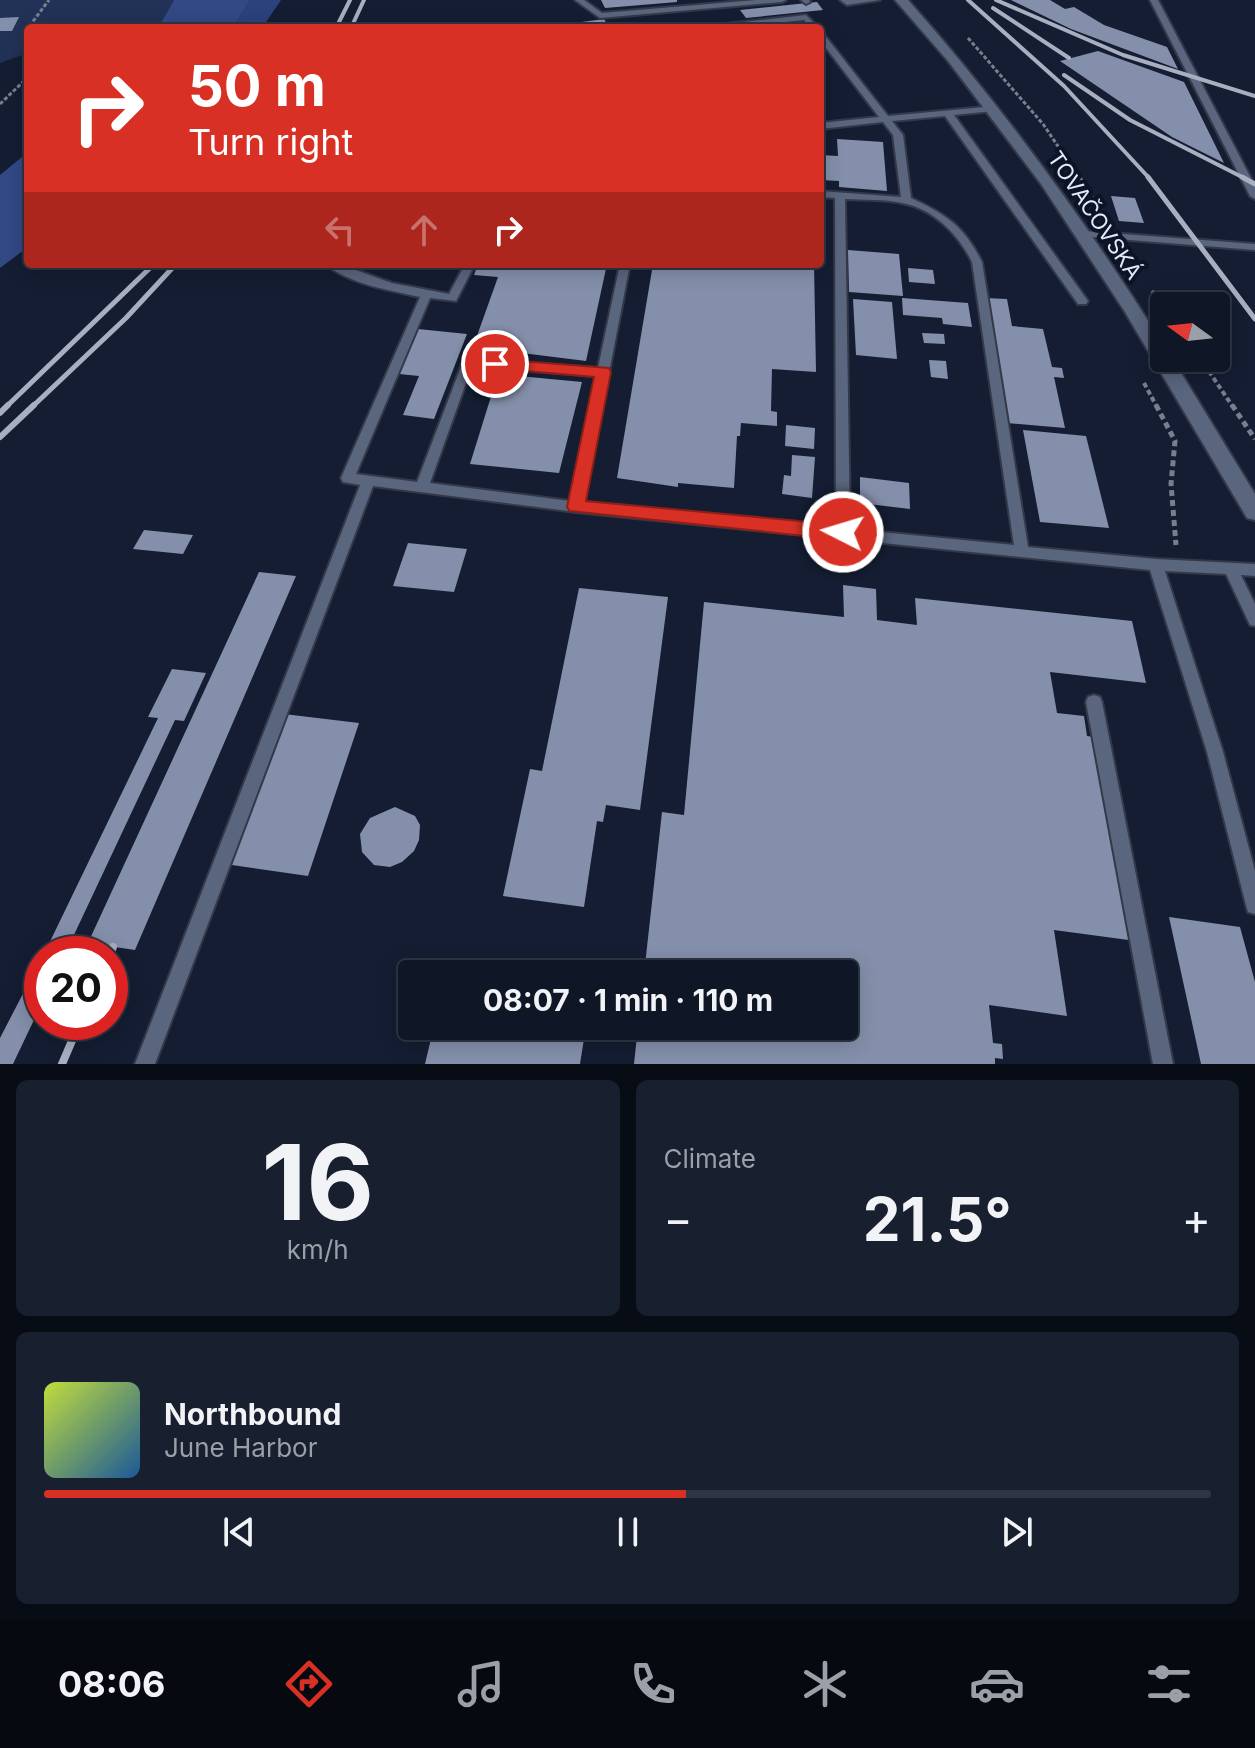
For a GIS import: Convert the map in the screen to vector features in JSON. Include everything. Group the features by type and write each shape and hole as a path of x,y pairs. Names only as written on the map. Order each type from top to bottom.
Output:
{"main road":[{"name":"TOVAČOVSKÁ","path":"901,0 993,108 1084,234 1255,512"}],"lane":[{"path":"579,0 600,16 782,0"},
{"path":"844,0 847,3 876,0"},
{"path":"1154,0 1255,196"},
{"path":"743,24 806,17 812,24"},
{"path":"824,40 898,135 906,200"},
{"path":"824,124 993,108"},
{"path":"948,113 1082,301"},
{"path":"824,194 906,200 948,221 966,237 977,262 1022,551"},
{"path":"840,195 843,532"},
{"path":"1084,234 1255,247"},
{"path":"338,268 352,275 426,295 452,298 468,268"},
{"path":"576,507 624,268"},
{"path":"426,295 348,478 576,507 1156,565 1255,570"},
{"path":"421,489 468,362 603,372"},
{"path":"145,1064 368,481"},
{"path":"1156,565 1215,752 1255,905"},
{"path":"1231,569 1255,620"},
{"path":"1094,702 1163,1064"}],"path":[{"path":"29,24 49,0"},
{"path":"24,33 24,59"},
{"path":"0,104 24,81"},
{"path":"1210,372 1255,439"},
{"path":"1138,374 1175,441 1171,484 1173,534 1183,566"}],"shaded area":[{"path":"0,0 174,0 160,24 24,24 24,54 0,63"},
{"path":"174,0 250,0 235,24 160,24"},
{"path":"250,0 281,0 265,24 235,24"},
{"path":"24,155 24,250 0,268 0,175"}],"building":[{"path":"601,0 677,0 677,2 605,8"},
{"path":"1011,0 1050,0 1065,9 1074,7 1104,25 1167,47 1178,69 1071,29"},
{"path":"817,2 823,10 746,18 740,10"},
{"path":"19,17 12,31 0,31 0,18"},
{"path":"604,19 607,24 567,24"},
{"path":"1098,51 1184,82 1224,163 1172,137 1060,61"},
{"path":"837,139 883,142 887,191 839,187 839,181 824,180 824,155 838,156"},
{"path":"1111,196 1135,198 1144,223 1119,221"},
{"path":"848,250 899,254 903,296 849,292"},
{"path":"477,268 606,268 586,361 473,347 498,277 474,275"},
{"path":"652,268 814,268 816,372 772,369 771,411 777,412 777,426 741,423 740,436 737,436 734,488 678,483 678,487 617,478"},
{"path":"908,268 933,270 935,284 909,282"},
{"path":"902,298 968,303 972,327 943,324 942,318 903,315"},
{"path":"985,298 1007,299 1012,326 1043,329 1052,367 1062,368 1064,378 1054,377 1065,428 1007,423"},
{"path":"853,299 892,302 897,359 856,355"},
{"path":"418,329 467,334 434,419 403,415 419,376 399,374"},
{"path":"922,333 944,334 945,344 924,343"},
{"path":"929,360 946,361 948,379 931,377"},
{"path":"498,374 582,382 559,473 470,464"},
{"path":"786,425 815,428 814,449 785,446"},
{"path":"1023,430 1086,436 1109,528 1040,522"},
{"path":"792,455 815,457 812,498 782,494 784,475 791,476"},
{"path":"860,477 909,483 910,509 860,503"},
{"path":"144,530 193,535 183,554 133,549"},
{"path":"408,543 467,549 454,592 393,586"},
{"path":"259,572 296,576 135,950 128,949 128,936 91,936"},
{"path":"843,585 876,589 877,620 917,625 915,598 1132,621 1146,683 1050,672 1057,713 1084,716 1087,736 1094,737 1136,941 1054,930 1067,1016 989,1005 993,1043 1002,1044 1003,1059 995,1058 995,1064 634,1064 637,1040 858,1040 858,960 646,960 662,812 684,815 704,602 844,617"},
{"path":"579,588 668,597 640,810 606,805 603,822 597,821 584,907 503,896 530,769 542,771"},
{"path":"172,669 206,673 184,721 175,720 73,936 53,936 158,718 148,717"},
{"path":"284,714 359,723 308,876 225,864"},
{"path":"395,807 415,816 420,825 419,840 414,851 402,862 390,867 374,865 362,852 360,834 370,818"},
{"path":"1169,917 1240,927 1255,982 1255,1064 1201,1064"},
{"path":"24,992 24,1040 13,1064 0,1064 0,1038"},
{"path":"431,1040 584,1040 580,1064 425,1064"}],"railway":[{"path":"338,24 350,0"},
{"path":"353,24 364,0"},
{"path":"968,0 1064,86 1150,179"},
{"path":"996,0 1123,55 1255,96"},
{"path":"993,8 1069,58"},
{"path":"1064,75 1130,120 1246,179"},
{"path":"1148,177 1255,319"},
{"path":"1242,177 1255,184"},
{"path":"6,407 150,268"},
{"path":"32,407 126,318 172,268"},
{"path":"0,437 34,405"},
{"path":"0,413 6,407"},
{"path":"62,1064 72,1040"}],"route":[{"path":"495,364 603,372 576,507 843,532"}]}
